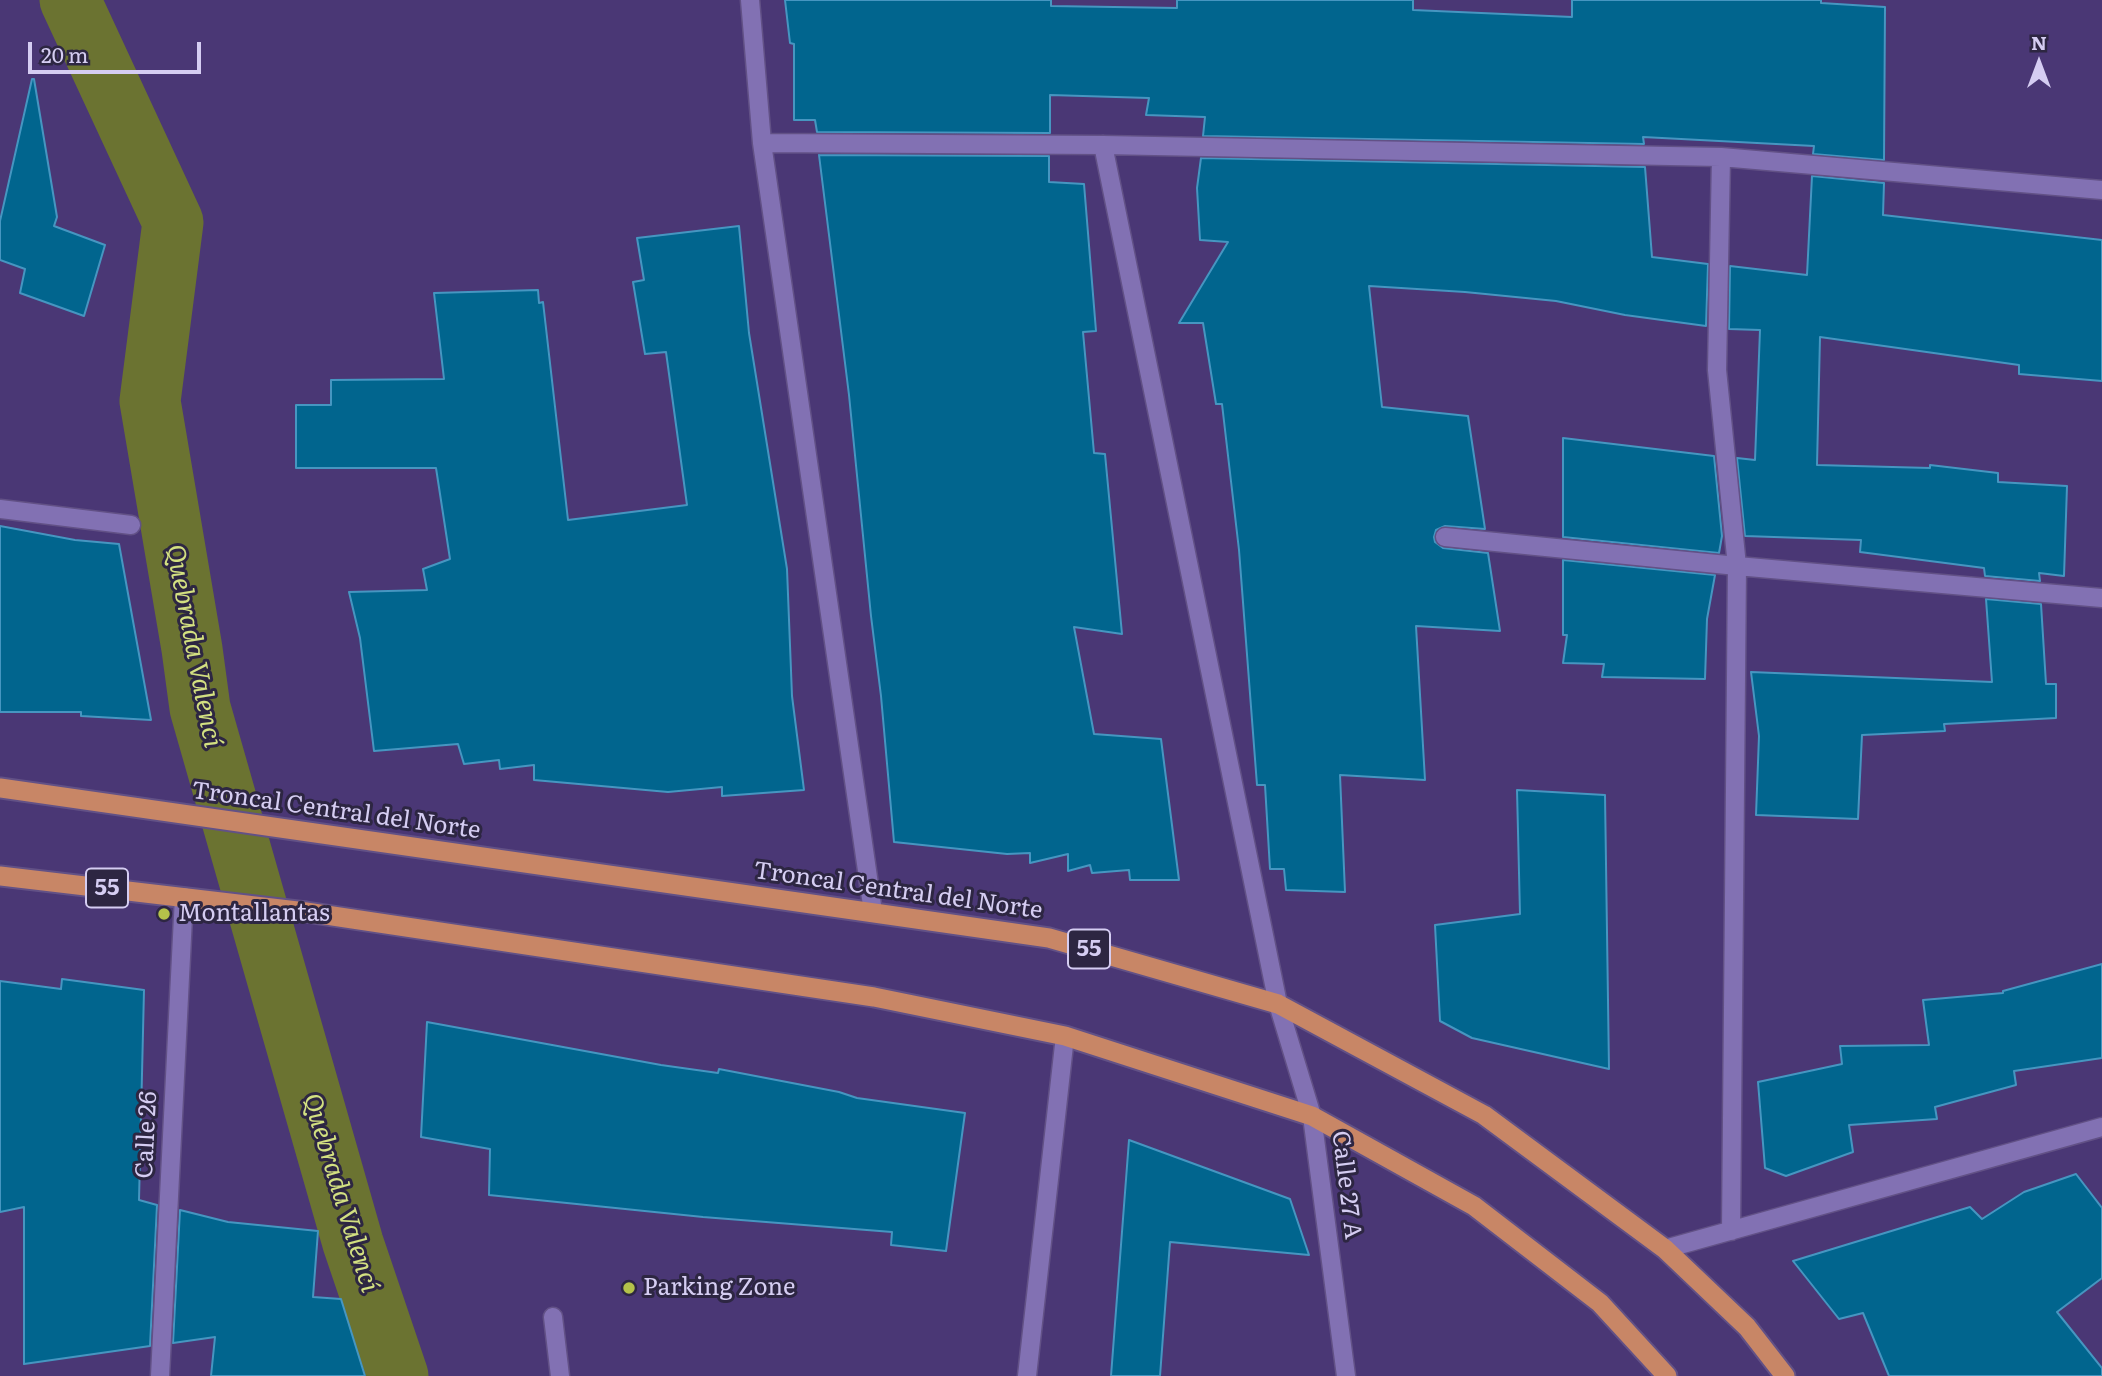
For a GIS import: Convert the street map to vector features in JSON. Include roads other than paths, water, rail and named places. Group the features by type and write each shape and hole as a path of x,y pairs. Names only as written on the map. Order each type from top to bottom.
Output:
{"highway":[{"name":"Troncal Central del Norte","path":"0,788 1049,938 1278,1004 1484,1115 1665,1249 1747,1327 1785,1376"},
{"name":"55","path":"0,876 214,899 306,912 874,997 1065,1035 1312,1116 1474,1206 1600,1303 1667,1376"}],"street":[{"path":"750,0 762,143 873,912"},
{"path":"762,143 1103,145 1721,157 2102,190"},
{"name":"Calle 27 A","path":"1103,145 1278,1004 1312,1116 1346,1376"},
{"path":"1721,157 1717,370 1737,566 1731,1231"},
{"path":"0,509 131,526"},
{"path":"1445,537 2102,598"},
{"name":"Calle 26","path":"160,1376 184,897"},
{"path":"1027,1376 1065,1035"},
{"path":"1665,1249 2102,1128"},
{"path":"554,1317 560,1376"}],"waterway":[{"name":"Quebrada Valencí","path":"70,0 173,222 150,401 200,708 353,1243 398,1376"}],"place":[{"name":"Montallantas","path":"164,914"},
{"name":"Parking Zone","path":"629,1288"}]}
